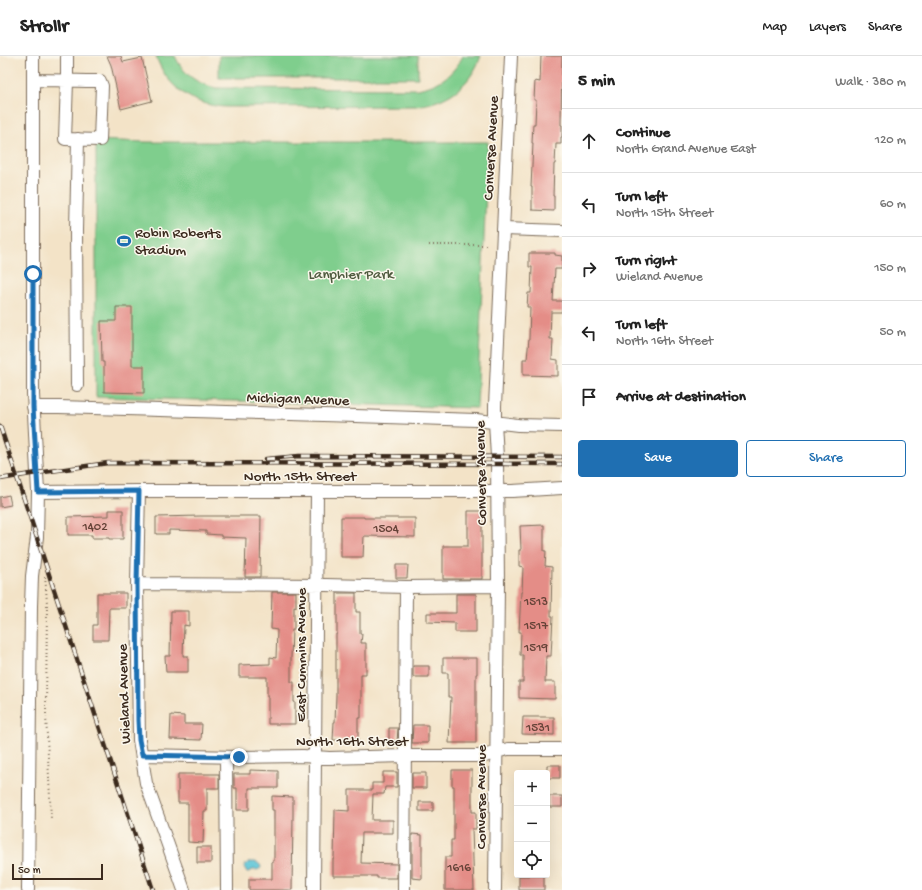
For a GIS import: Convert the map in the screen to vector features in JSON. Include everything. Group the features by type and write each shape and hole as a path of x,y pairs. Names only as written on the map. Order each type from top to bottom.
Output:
{"street":[{"path":"28,890 31,606 32,576 37,537 38,492 33,407 33,56"},
{"path":"33,80 67,81 100,82 102,86 100,140 65,139 67,81 67,56"},
{"name":"Converse Avenue","path":"495,890 498,586 497,457 495,422 511,56"},
{"path":"77,385 76,230 78,139"},
{"path":"503,229 562,231"},
{"name":"Michigan Avenue","path":"33,407 75,407 476,420 518,425 562,426"},
{"name":"North 15th Street","path":"38,492 512,491 562,488"},
{"name":"Wieland Avenue","path":"139,491 137,584 139,740 146,783 184,890"},
{"name":"East Cummins Avenue","path":"314,890 317,492"},
{"path":"137,584 406,587 498,586"},
{"path":"404,890 406,587"},
{"name":"North 16th Street","path":"142,755 226,757 303,756 329,758 485,756 508,749 562,749"},
{"path":"226,757 227,890"}],"path":[{"path":"429,245 487,245"},
{"path":"44,572 47,604 46,715 51,819"}],"green space":[{"path":"156,56 175,56 182,68 191,77 202,84 216,88 417,89 432,85 444,78 454,69 463,56 481,56 471,76 464,84 448,96 428,104 416,106 226,107 203,103 192,99 183,93 167,77"},
{"path":"219,56 418,56 418,78 219,78"},
{"name":"Lanphier Park","path":"96,140 146,142 488,142 477,408 96,397"}],"water":[{"path":"249,862 258,863 261,867 259,869 247,872 244,867"}],"building":[{"path":"107,56 121,56 123,62 142,58 152,101 121,109 111,65"},
{"path":"541,56 562,56 562,137 561,144 556,144 553,196 554,211 532,210 532,143 533,124 535,124 535,81 540,82"},
{"path":"529,253 555,253 555,255 562,256 562,269 555,269 553,301 562,301 562,312 551,312 550,339 553,339 552,359 558,360 558,376 523,375 523,359 527,359 529,338 530,307 527,307 528,293 531,293 532,267 529,267"},
{"path":"116,307 132,307 132,366 144,366 144,393 104,392 104,362 102,362 101,321 116,321"},
{"path":"9,495 11,505 0,507 0,497"},
{"path":"109,510 123,510 123,539 92,538 92,535 68,535 68,517 109,516"},
{"path":"468,511 482,511 482,579 443,579 443,546 468,546"},
{"path":"261,516 260,577 245,577 246,538 221,537 221,535 206,534 206,531 169,530 169,534 156,534 156,517"},
{"path":"341,517 415,518 415,537 364,536 363,557 341,557"},
{"path":"544,525 544,551 546,551 545,566 552,567 551,616 553,616 551,656 546,656 545,682 555,682 555,699 519,698 519,682 523,682 523,655 520,655 521,632 519,632 523,567 519,566 519,550 521,550 520,526"},
{"path":"396,565 408,565 407,578 396,578"},
{"path":"272,592 296,592 291,658 291,682 294,682 295,724 268,724 267,677 239,677 239,665 270,664 270,657 276,658 277,630 271,629"},
{"path":"97,593 126,593 126,608 109,608 108,640 93,640 93,625 97,625"},
{"path":"337,593 356,593 356,612 360,612 360,634 362,634 361,643 366,643 366,674 361,674 361,718 358,718 358,740 333,740 336,696"},
{"path":"456,594 476,594 476,632 455,632 455,623 427,622 427,613 456,613"},
{"path":"171,611 189,611 189,626 184,625 183,656 188,656 188,672 166,672 165,656 170,656"},
{"path":"443,658 477,658 476,743 449,743 451,697 448,697 448,673 443,673"},
{"path":"413,666 429,666 429,677 413,677"},
{"path":"171,715 184,716 184,724 202,724 201,740 170,739"},
{"path":"523,717 554,717 554,735 522,734"},
{"path":"413,725 428,725 428,743 412,743"},
{"path":"389,728 398,728 397,742 389,742"},
{"path":"547,765 560,765 560,778 550,778 550,770 547,770"},
{"path":"250,770 278,771 278,788 249,788 249,810 237,810 237,788 234,788 234,774 250,774"},
{"path":"452,770 472,770 472,812 476,812 476,829 472,829 474,890 445,890 445,857 451,857 451,840 454,840 454,786 452,786"},
{"path":"383,772 397,772 397,787 385,787 384,794 373,794 372,820 393,820 393,833 362,833 361,863 397,864 397,878 377,878 377,876 333,876 335,810 349,811 349,790 372,790 372,783 383,783"},
{"path":"412,773 426,773 426,788 412,788"},
{"path":"178,774 219,774 219,788 207,788 207,811 204,811 203,843 188,842 188,803 178,803"},
{"path":"272,796 293,797 292,890 249,890 249,879 272,879 272,861 274,861 274,810 272,810"},
{"path":"550,796 562,796 562,807 550,807"},
{"path":"419,802 433,802 433,811 419,811"},
{"path":"412,834 422,835 422,879 412,878"},
{"path":"197,847 211,847 211,863 197,863"},
{"path":"519,878 544,878 544,890 519,890"}],"railway":[{"path":"0,426 153,890"},
{"path":"266,459 299,456 562,457"},
{"path":"0,479 108,463 562,464"}],"place":[{"name":"Robin Roberts Stadium","path":"124,241"}],"route":[{"path":"33,274 33,407 38,492 139,491 137,584 138,720 139,740 142,755 239,757"}]}
